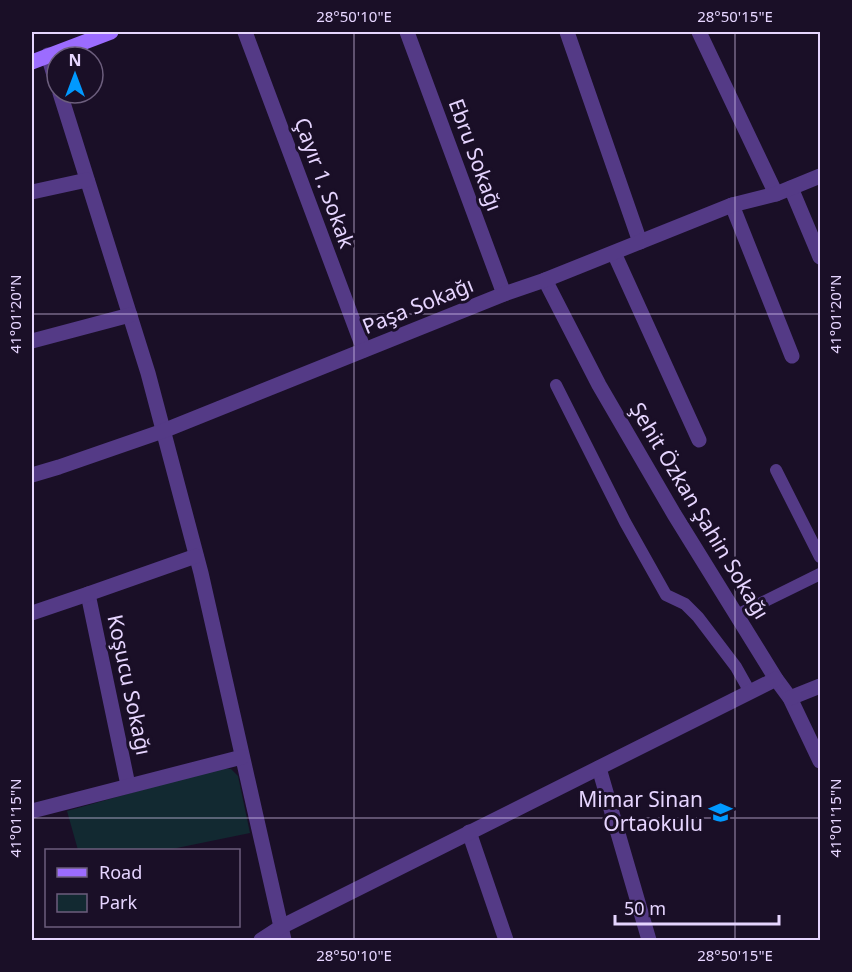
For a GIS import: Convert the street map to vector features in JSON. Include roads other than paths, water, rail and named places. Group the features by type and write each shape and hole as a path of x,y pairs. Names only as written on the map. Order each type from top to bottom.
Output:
{"main road":[{"path":"77,45 111,32"}],"street":[{"name":"Çayır 1. Sokak","path":"245,32 364,350"},
{"name":"Ebru Sokağı","path":"407,32 504,294"},
{"path":"567,32 640,242"},
{"path":"699,32 776,194"},
{"path":"64,105 130,315 163,431 196,556 283,934"},
{"name":"Paşa Sokağı","path":"32,475 163,431 732,205 776,194 820,176"},
{"path":"32,192 87,180"},
{"path":"791,188 820,257"},
{"path":"732,205 792,356"},
{"path":"614,252 699,440"},
{"name":"Şehit Özkan Şahin Sokağı","path":"545,280 599,385 675,514 776,679 790,698 820,761"},
{"path":"32,341 130,315"},
{"path":"32,613 196,556"},
{"name":"Koşucu Sokağı","path":"88,594 128,785"},
{"path":"261,940 283,934 470,832 776,679"},
{"path":"790,698 820,687"},
{"path":"32,811 243,757"},
{"path":"599,768 649,940"},
{"path":"470,832 506,940"}],"lane":[{"path":"556,385 625,522 666,595 685,604 698,617 736,667 750,692"},
{"path":"776,470 820,557"},
{"path":"737,615 820,574"}],"place":[{"name":"Mimar Sinan Ortaokulu","path":"721,812"}]}
